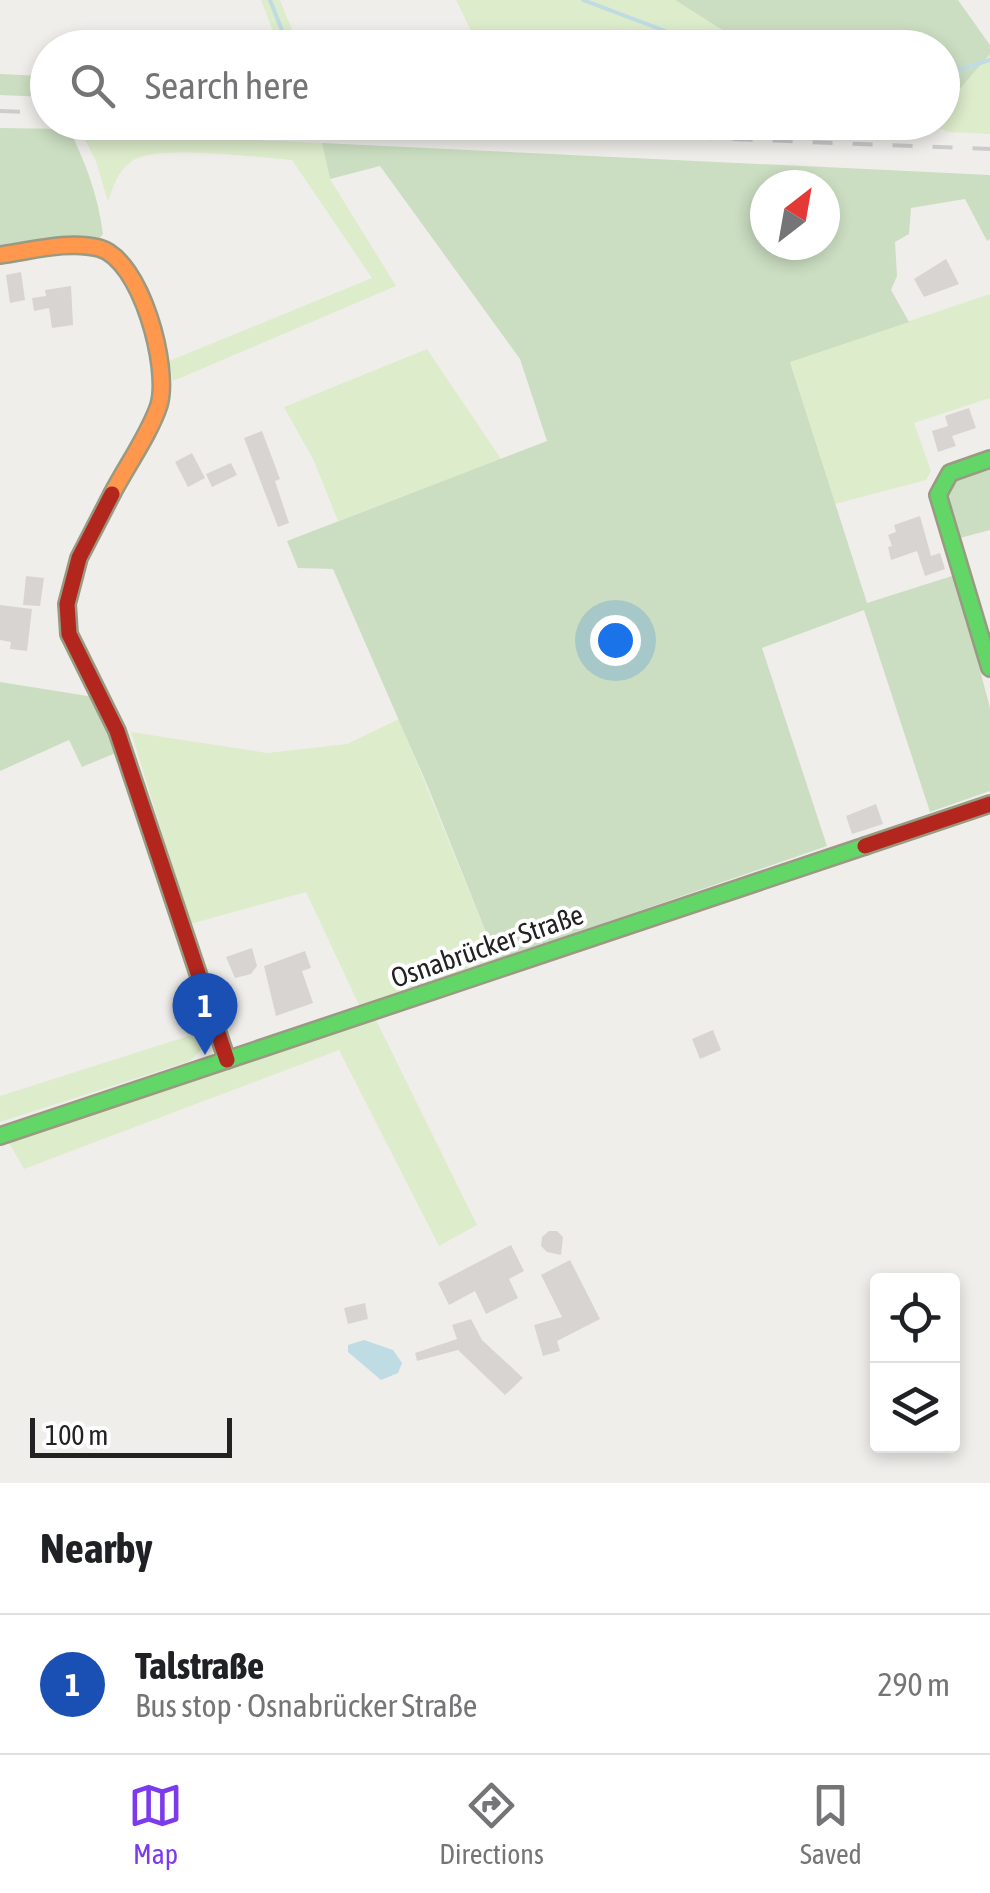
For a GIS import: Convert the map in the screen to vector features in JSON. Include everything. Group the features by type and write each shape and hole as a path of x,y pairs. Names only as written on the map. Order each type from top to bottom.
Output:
{"street":[{"path":"0,256 85,246 108,251 136,285 160,361 162,384 158,404 79,558 67,604 70,634 117,731 228,1060"},
{"path":"990,459 950,471 940,482 938,495 990,668"},
{"name":"Osnabrücker Straße","path":"0,1136 990,804"}],"green space":[{"path":"261,0 280,0 292,30 272,30"},
{"path":"456,0 675,0 722,30 471,30"},
{"path":"675,0 958,0 990,45 990,54 960,89 960,30 722,30"},
{"path":"990,54 990,134 960,133 960,89"},
{"path":"0,74 30,75 30,96 0,95"},
{"path":"0,128 30,128 30,140 74,140 95,193 103,234 98,240 74,236 0,245"},
{"path":"85,140 322,143 330,179 396,286 173,381 169,361 372,278 292,160 183,152 143,156 122,170 108,202"},
{"path":"322,143 990,175 987,241 965,199 911,208 909,234 895,242 897,276 891,290 909,322 790,362 867,603 955,575 990,708 990,791 930,812 864,610 762,648 827,846 497,960 428,787 333,569 298,568 287,541 547,441 520,359 380,166 330,179"},
{"path":"990,294 990,398 914,423 931,471 926,480 835,504 790,361"},
{"path":"427,349 501,459 338,521 314,461 284,407"},
{"path":"990,464 990,530 960,538 947,499 949,486 961,475"},
{"path":"0,682 94,697 118,752 82,767 69,740 0,771"},
{"path":"399,719 497,960 360,1007 306,892 190,924 131,732 267,753 347,744"},
{"path":"375,1018 477,1225 439,1246 339,1050 24,1169 9,1143"},
{"path":"201,1032 202,1049 190,1061 0,1122 0,1096"}],"water":[{"path":"364,1340 393,1350 402,1363 398,1373 381,1380 348,1352 348,1345"}],"building":[{"path":"946,259 959,284 924,297 914,279"},
{"path":"21,272 25,300 10,303 6,275"},
{"path":"71,286 73,325 52,328 49,308 34,311 32,298 46,296 45,290"},
{"path":"969,408 976,428 952,436 956,446 938,452 932,431 948,426 945,416"},
{"path":"262,431 280,479 275,481 289,523 278,527 244,438"},
{"path":"192,453 205,478 188,487 175,462"},
{"path":"231,463 237,475 212,487 206,474"},
{"path":"920,516 931,556 940,553 945,569 925,576 917,551 891,560 888,547 892,546 888,535 896,532 894,525"},
{"path":"26,576 44,578 40,606 23,605"},
{"path":"0,605 32,609 27,651 10,649 11,642 0,640"},
{"path":"876,804 883,824 852,834 846,816"},
{"path":"252,948 257,966 251,974 235,978 226,957"},
{"path":"305,951 311,968 302,971 313,1003 276,1016 264,966"},
{"path":"713,1030 721,1050 700,1059 692,1039"},
{"path":"557,1231 563,1237 561,1255 547,1252 541,1246 542,1237"},
{"path":"511,1245 524,1271 509,1279 518,1298 486,1314 475,1291 449,1305 438,1283"},
{"path":"570,1260 600,1319 557,1341 560,1351 543,1356 534,1325 562,1317 541,1275"},
{"path":"365,1303 368,1319 348,1324 344,1308"},
{"path":"471,1319 482,1340 523,1378 505,1395 458,1350 417,1361 415,1353 457,1339 452,1325"}],"waterway":[{"path":"270,0 282,30"},
{"path":"583,0 662,30"},
{"path":"960,69 990,60"}],"railway":[{"path":"0,111 30,112"},
{"path":"758,140 990,149"}],"traffic: fast":[{"path":"990,459 950,473 938,495 990,668"},
{"path":"0,1136 865,846"}],"traffic: slow":[{"path":"0,255 62,246 99,248 114,256 139,293 156,342 159,405 112,494"}],"traffic: jam":[{"path":"112,494 79,558 67,604 69,634 117,731 227,1060"},
{"path":"865,846 990,804"}],"place":[{"name":"Talstraße","path":"205,1055"}]}
